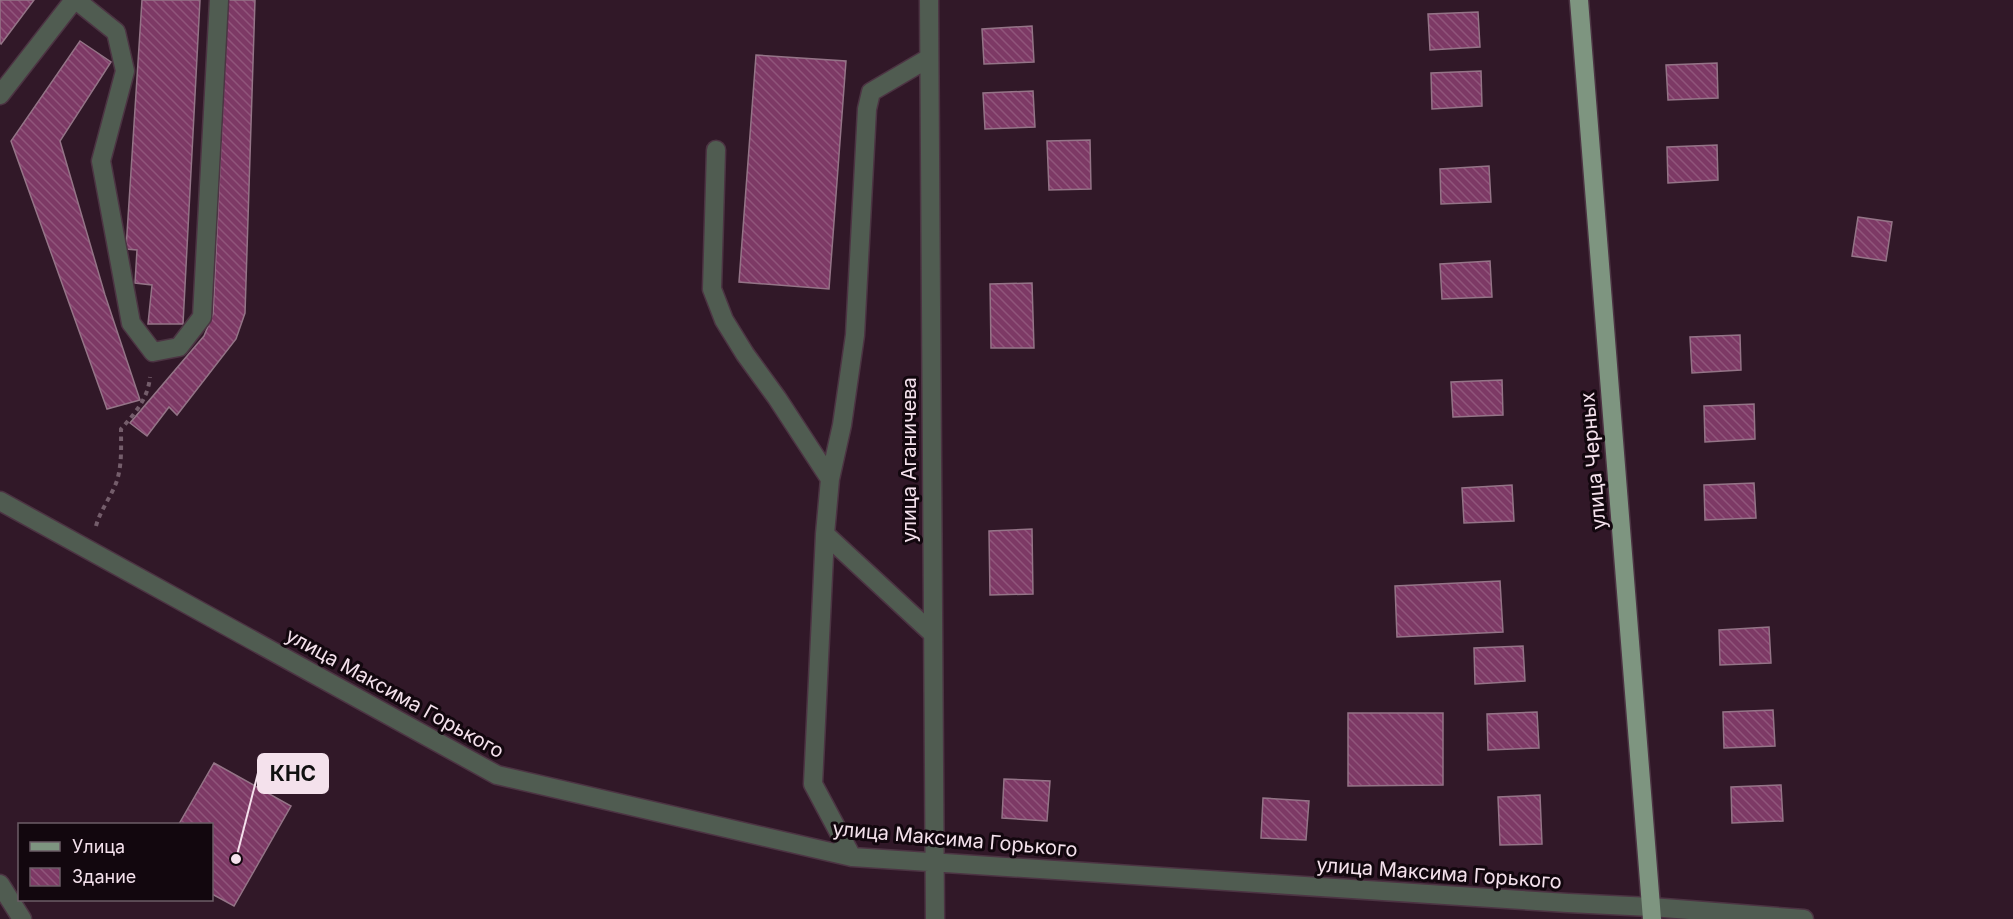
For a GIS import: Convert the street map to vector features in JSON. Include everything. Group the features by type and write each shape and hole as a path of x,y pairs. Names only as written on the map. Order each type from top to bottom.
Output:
{"main road":[{"name":"улица Черных","path":"1579,0 1651,913"}],"street":[{"path":"0,95 75,0 116,32 125,71 101,162 131,323 153,352 179,347 202,317 219,0"},
{"name":"улица Аганичева","path":"929,0 935,919"},
{"path":"852,857 813,784 825,534 830,479 842,425 855,335 867,109 871,92 929,58"},
{"path":"716,150 712,289 724,320 745,354 830,479"},
{"name":"улица Максима Горького","path":"0,501 497,775 852,857 1568,903 1651,913 1804,919"},
{"path":"825,534 933,633"},
{"path":"0,884 22,919"}],"path":[{"path":"88,550 99,516 117,480 121,458 121,429 142,404 149,390 153,352"}],"building":[{"path":"0,0 34,0 1,44 0,43"},
{"path":"142,0 200,0 183,324 148,324 152,285 135,283 137,250 126,249"},
{"path":"228,0 255,0 245,313 236,339 177,415 169,407 147,436 130,423 204,336 213,314"},
{"path":"1478,12 1480,47 1430,50 1428,14"},
{"path":"1032,26 1034,62 984,64 982,29"},
{"path":"80,41 111,62 60,141 105,295 140,400 107,409 11,141"},
{"path":"756,55 846,61 829,289 739,282"},
{"path":"1717,63 1718,98 1668,100 1666,65"},
{"path":"1481,71 1482,106 1432,109 1431,73"},
{"path":"1033,91 1035,127 985,129 983,93"},
{"path":"1090,140 1091,189 1049,190 1047,141"},
{"path":"1717,145 1718,180 1668,183 1667,147"},
{"path":"1489,166 1491,202 1441,204 1440,169"},
{"path":"1858,217 1892,222 1886,261 1852,256"},
{"path":"1490,261 1492,297 1442,299 1440,264"},
{"path":"1032,283 1034,348 991,348 990,284"},
{"path":"1740,335 1741,370 1692,373 1690,337"},
{"path":"1502,380 1503,415 1453,417 1451,382"},
{"path":"1754,404 1755,439 1705,442 1704,406"},
{"path":"1754,483 1756,518 1705,520 1704,485"},
{"path":"1512,485 1514,521 1464,523 1462,488"},
{"path":"1032,529 1033,594 990,595 989,531"},
{"path":"1500,581 1503,632 1397,637 1395,586"},
{"path":"1769,627 1771,663 1720,665 1719,630"},
{"path":"1523,646 1525,681 1475,684 1474,648"},
{"path":"1773,710 1775,746 1724,748 1723,712"},
{"path":"1537,712 1539,748 1488,750 1487,714"},
{"path":"1348,713 1443,713 1443,785 1348,786"},
{"path":"214,763 291,806 234,906 213,895 213,823 180,823"},
{"path":"1004,779 1050,781 1047,821 1002,818"},
{"path":"1781,785 1783,821 1732,823 1731,787"},
{"path":"1540,795 1542,844 1500,845 1498,797"},
{"path":"1263,798 1309,801 1306,840 1261,838"}],"place":[{"name":"КНС","path":"236,859"}]}
